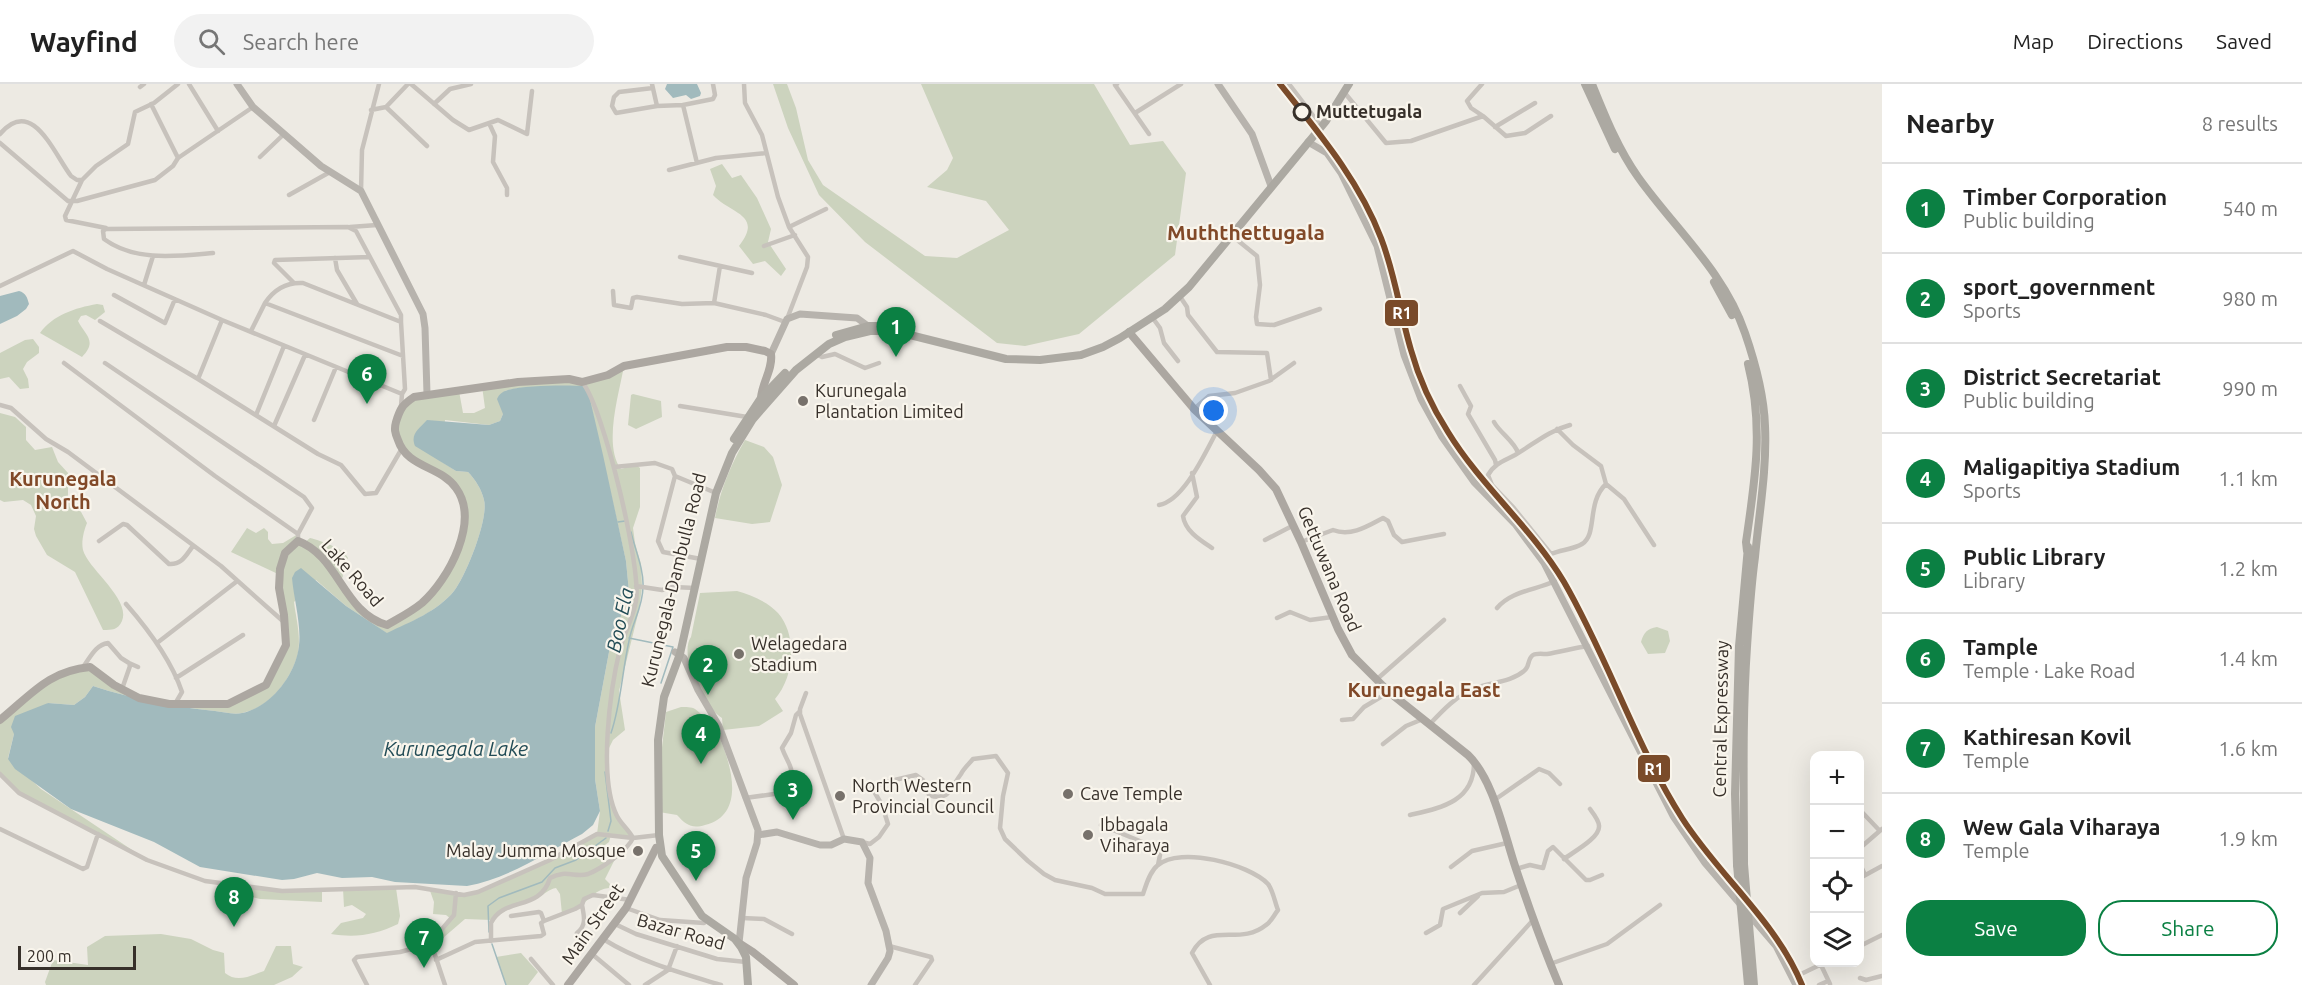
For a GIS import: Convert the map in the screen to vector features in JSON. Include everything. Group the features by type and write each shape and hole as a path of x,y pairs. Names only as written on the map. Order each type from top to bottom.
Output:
{"highway":[{"path":"1585,84 1605,131 1631,177 1706,269 1730,310 1741,337 1750,372 1757,416 1758,459 1746,542 1747,551"},
{"path":"1592,84 1616,140 1639,177 1701,254 1729,295 1745,333 1761,392 1766,456"},
{"name":"Kurunegala-Dambulla Road","path":"1128,331 1152,317 1190,287 1321,126 1346,88"},
{"name":"Kurunegala-Dambulla Road","path":"714,492 732,453 764,400 792,366 822,343 844,332 869,328 894,331 986,355 1022,360 1081,356 1107,346 1171,302"},
{"name":"Kurunegala-Dambulla Road","path":"748,985 744,962 739,951 734,944 704,923 669,875 656,848 658,733 664,697 677,653 714,492 728,450 747,417 789,377 816,354 836,341 869,328"},
{"name":"Central Expressway","path":"1748,985 1738,884 1735,794 1738,646 1747,551 1766,456"},
{"name":"Central Expressway","path":"1754,985 1745,885 1743,729 1755,557 1765,485 1766,456"},
{"name":"Kurunegala-Dambulla Road","path":"657,836 664,859 699,913 709,923 739,943 744,953 743,985"}],"main road":[{"name":"Gettuwana Road","path":"1128,331 1194,409 1273,484 1294,525 1332,617 1352,655 1389,692 1473,760 1483,776 1493,801 1521,885 1559,985"},
{"path":"401,450 394,428 401,406 414,397 518,382 570,380 582,382 608,375 624,366 727,347 746,347 771,354 771,362 762,385 764,400"},
{"name":"Lake Road","path":"83,667 90,667 122,690 139,698 176,704 228,704 266,685 286,645 279,588 280,569 285,553 298,538 322,556 347,593 368,618 387,625 423,602 444,577 456,556 464,524 464,501 456,486 446,477 420,465 401,450"},
{"path":"0,720 53,676 83,667"},
{"name":"Main Street","path":"567,985 626,908 656,848"},
{"path":"739,943 794,985"}],"street":[{"path":"178,84 151,104 135,112 128,144 96,166 82,180 65,216 66,220 111,229 377,225"},
{"path":"189,84 218,130"},
{"path":"237,84 253,107 284,134 330,172 361,190"},
{"path":"379,84 362,150 361,190 423,314 427,394"},
{"path":"371,110 386,107 410,84 453,120 469,130 498,120 528,134 532,91"},
{"path":"434,104 450,89 471,84"},
{"path":"657,106 653,86 618,92 612,106 616,113 713,99 715,95 713,84"},
{"path":"1114,84 1149,134"},
{"path":"1135,113 1181,84"},
{"path":"1218,84 1252,134 1271,186"},
{"path":"1290,84 1321,126"},
{"path":"1482,84 1467,101 1471,108 1506,136 1525,133 1551,116"},
{"path":"744,85 745,103 762,135 789,227 808,257 807,267 787,321 771,354"},
{"path":"1346,88 1386,143 1411,141 1483,116"},
{"path":"1495,127 1535,103"},
{"path":"151,104 178,158"},
{"path":"683,105 698,163"},
{"path":"0,143 72,202 148,183 173,166 178,158 253,107"},
{"path":"386,107 427,146"},
{"path":"0,134 17,120 31,122 43,134 71,176 76,180 82,180"},
{"path":"489,123 495,136 493,162 507,188 507,195"},
{"path":"260,157 284,134"},
{"path":"1308,142 1327,153 1341,173 1377,246 1404,355 1421,399 1449,449 1466,472 1515,524 1544,562 1673,816 1705,863 1770,938 1796,985"},
{"path":"669,170 716,159 766,153"},
{"path":"289,195 330,172"},
{"path":"789,227 826,209"},
{"path":"344,227 356,231 401,315 405,389 401,406"},
{"path":"111,229 103,231 102,234 110,243 131,251 153,256 213,253"},
{"path":"764,246 795,235"},
{"path":"1231,235 1256,254 1260,285 1257,324 1274,325 1320,309"},
{"path":"0,286 72,251 222,320 402,394"},
{"path":"144,285 153,256"},
{"path":"294,283 274,263 275,260 369,257"},
{"path":"680,257 752,273"},
{"path":"335,258 337,270 357,304"},
{"path":"714,303 720,266"},
{"path":"251,331 266,303 279,288 294,283 303,283 401,322"},
{"path":"613,291 612,304 631,308 633,298 682,304 714,303 787,321 800,314 857,318 869,328"},
{"path":"114,295 165,322 175,299"},
{"path":"1179,295 1187,307 1188,315 1217,352 1267,353 1271,380"},
{"path":"266,303 403,356"},
{"path":"1152,317 1160,328 1164,343 1178,362"},
{"path":"198,379 222,320"},
{"path":"100,321 318,454 340,465 364,494 376,493 401,450"},
{"path":"256,415 284,346"},
{"path":"816,354 822,357 835,354 865,368 879,363"},
{"path":"274,426 305,355"},
{"path":"64,363 298,538 312,508 304,497 105,363"},
{"path":"1194,409 1209,396 1254,388 1271,380 1294,363"},
{"path":"314,420 336,367"},
{"path":"582,382 587,388 601,423 614,467 641,587 621,648 611,690 608,750 612,803 618,818 633,838"},
{"path":"1460,386 1471,406 1468,414 1496,465"},
{"path":"0,405 11,408 46,438 221,566 236,582 285,623"},
{"path":"680,406 747,417"},
{"path":"1494,422 1500,432 1515,446 1518,453"},
{"path":"1551,554 1492,485 1488,475 1496,465 1536,440 1570,425"},
{"path":"1557,429 1573,446 1600,466 1606,484 1624,499 1654,545"},
{"path":"1159,505 1163,505 1178,494 1218,431"},
{"path":"614,467 655,463 672,468 675,476 658,541 663,552 698,559"},
{"path":"1192,473 1197,497 1183,516 1183,520 1191,532 1212,548"},
{"path":"675,476 714,492"},
{"path":"1544,562 1551,554 1581,545 1586,541 1591,531 1595,498 1606,484"},
{"path":"1301,542 1333,530 1340,533 1356,531 1383,518 1388,521 1395,535 1402,542 1444,534"},
{"path":"99,541 123,524 128,525 169,564 183,560 193,546"},
{"path":"1265,540 1294,525"},
{"path":"1497,608 1515,595 1540,589 1555,581"},
{"path":"157,643 236,582"},
{"path":"641,587 662,590 692,587"},
{"path":"126,604 157,643 176,678 182,692 176,704"},
{"path":"1277,618 1290,612 1311,620 1332,617"},
{"path":"1376,680 1444,620"},
{"path":"176,678 243,635"},
{"path":"83,667 97,648 108,643 122,658 138,667"},
{"path":"1383,744 1406,726 1426,722 1467,692 1506,680 1526,670 1530,658 1534,655 1588,645"},
{"path":"677,653 686,662 702,698 719,726 758,836 746,878 739,943"},
{"path":"122,690 129,663"},
{"path":"1342,720 1353,719 1364,708 1389,692"},
{"path":"745,798 774,794 786,789 793,774 790,761 785,757 782,748 791,733 806,693"},
{"path":"800,711 844,839"},
{"path":"758,836 777,832 819,845 831,845 844,839 870,843 879,837 888,824 882,805 872,788 916,774 923,780 929,795 938,798 948,794 973,759 996,756 1008,773 1000,828 1005,839 1044,874 1055,880 1092,888 1105,894 1143,894 1158,865 1160,855 1147,844 1101,825"},
{"path":"1410,815 1442,808 1454,801 1471,781 1473,760"},
{"path":"1493,801 1539,769 1549,773 1560,784"},
{"path":"0,774 18,793 147,860 205,881 282,891 415,887 464,895 488,888 550,860 597,834 633,838 657,836"},
{"path":"1564,859 1591,840 1598,831 1599,823 1590,809"},
{"path":"1864,814 1881,829 1864,844"},
{"path":"0,830 83,869 87,867 91,859 98,834"},
{"path":"491,940 492,920 499,913 539,897 548,887 550,878 560,873 587,874 630,846 633,838"},
{"path":"862,842 870,858 868,883 886,931 889,946 888,958 871,985"},
{"path":"1451,867 1475,849 1507,843"},
{"path":"1516,869 1530,865 1543,868 1549,848 1553,846 1586,880 1594,879 1602,874"},
{"path":"1158,865 1171,858 1230,863 1269,885 1278,910 1268,924 1247,934 1211,935 1197,943 1192,953 1210,985"},
{"path":"1865,875 1882,866"},
{"path":"1426,933 1440,925 1443,909 1480,894 1504,892 1521,885"},
{"path":"445,985 436,960 434,944 436,936 454,915 456,893"},
{"path":"1460,913 1480,894"},
{"path":"578,933 583,929 584,899 593,895 631,900"},
{"path":"436,960 475,942 541,936 544,934 541,923 582,905"},
{"path":"1550,964 1607,944 1660,905"},
{"path":"626,908 660,920 704,923"},
{"path":"511,916 539,912 544,921"},
{"path":"742,918 764,919 792,934"},
{"path":"1474,985 1534,919"},
{"name":"Bazar Road","path":"615,924 636,934 717,959 744,962"},
{"path":"1864,944 1882,935"},
{"path":"603,939 669,970 721,985"},
{"path":"367,985 354,960 357,957 400,952 434,944"},
{"path":"645,985 669,970 677,946"},
{"path":"889,946 931,957 932,960 915,985"},
{"path":"592,954 629,985"},
{"path":"531,959 553,985"},
{"path":"1791,974 1801,974 1816,967"},
{"path":"1819,985 1829,982 1824,967"},
{"path":"1860,978 1866,980 1882,976"}],"green space":[{"path":"773,84 787,84 796,108 808,160 823,185 925,256 957,258 1009,230 986,201 927,187 947,170 953,158 921,84 1094,84 1130,145 1163,141 1186,173 1175,255 1079,334 1025,346 997,343 865,242 819,195 788,128"},
{"path":"722,164 732,178 741,175 757,198 771,229 768,242 786,269 781,276 765,261 753,264 739,246 746,235 748,227 746,221 713,195 716,186 710,169"},
{"path":"97,304 103,305 105,312 95,320 86,315 81,316 78,321 90,342 82,357 40,333 51,321 65,313"},
{"path":"33,339 39,347 39,353 27,362 23,369 29,388 20,389 9,377 0,379 0,353 25,340"},
{"path":"624,366 614,419 613,447 621,469 636,465 640,468 640,507 633,528 641,564 642,587 639,610 619,691 625,730 613,740 608,750 609,787 618,818 633,838 611,835 609,842 594,853 602,861 615,859 605,879 610,884 609,888 600,890 580,906 562,914 560,894 556,888 504,911 492,920 465,919 443,938 436,940 451,919 446,915 433,914 434,902 429,888 464,895 478,892 519,875 597,834 600,811 595,779 595,727 609,652 629,592 626,561 587,388 583,386 519,388 505,391 503,414 500,421 489,425 445,420 442,462 456,471 468,472 471,475 482,492 485,508 480,533 459,584 432,610 388,634 346,606 316,580 294,602 299,643 297,657 289,676 277,692 261,706 236,714 153,702 93,686 85,697 74,705 48,703 14,734 8,758 41,789 147,860 18,793 0,774 0,720 53,676 90,667 139,698 169,704 228,704 266,685 286,645 278,574 231,552 247,528 256,533 264,528 272,544 283,543 298,534 299,542 304,543 310,538 337,548 348,558 341,568 343,576 340,583 368,617 387,625 407,614 444,577 464,524 456,487 401,450 394,428 401,406 414,397 459,391 463,413 474,413 485,408 482,386 582,382"},
{"path":"631,395 661,401 662,417 636,429 628,425"},
{"path":"0,413 15,417 26,427 26,440 35,450 52,447 58,462 68,473 68,496 87,523 82,543 86,558 115,594 123,612 122,621 117,628 103,630 75,572 47,555 36,536 34,529 36,516 31,505 23,500 4,502 0,500"},
{"path":"745,440 764,447 773,457 782,485 770,522 752,524 715,518 727,478"},
{"name":"Welagedara Stadium","path":"737,591 759,599 778,613 789,633 790,668 775,699 783,711 759,726 723,730 722,718 708,704 690,668 688,645 700,593"},
{"path":"1657,627 1668,631 1670,641 1665,653 1648,654 1641,642 1642,639 1646,632"},
{"path":"681,707 695,709 716,729 729,764 731,777 731,801 726,811 718,820 696,827 683,821 677,815 659,812 660,765 666,712"},
{"path":"227,884 282,891 322,889 322,902 260,899 231,892"},
{"path":"396,888 400,916 398,924 365,935 331,934 341,923 363,918 366,914 352,905 344,907 343,889"},
{"path":"161,934 191,939 224,953 225,973 234,978 244,978 264,971 276,946 291,946 293,964 303,967 292,977 274,985 46,985 53,960 88,965 87,947 105,936"},
{"path":"521,953 538,972 528,985 506,985 496,957"}],"water":[{"path":"667,84 697,84 701,93 700,96 691,99 686,95 673,98 665,89"},
{"path":"19,291 26,296 29,304 17,316 0,324 0,296"},
{"name":"Kurunegala Lake","path":"541,386 583,386 589,395 603,455 626,561 629,592 609,652 595,727 595,779 600,811 593,825 582,834 497,878 467,886 395,882 372,877 342,878 317,873 282,880 200,867 154,842 71,809 15,769 8,759 14,734 11,727 15,716 48,703 74,705 85,697 93,686 153,702 236,714 261,705 284,683 297,656 299,627 292,578 301,568 346,606 387,633 432,610 459,584 480,533 485,508 482,492 468,472 456,471 415,446 416,432 427,420 489,425 500,421 503,414 497,399 499,395 509,390"}],"waterway":[{"name":"Boo Ela","path":"618,522 625,521"},
{"name":"Boo Ela","path":"611,733 630,634 643,594 642,573 631,532"},
{"path":"629,638 673,647 661,683"},
{"name":"Boo Ela","path":"605,772 611,821 608,831"},
{"name":"Boo Ela","path":"489,932 488,906 499,898 542,882 555,868 576,860 606,838"},
{"name":"Boo Ela","path":"492,944 506,985"}],"transit line":[{"name":"R1","path":"1280,84 1337,157 1372,217 1390,265 1414,361 1426,392 1442,422 1461,452 1537,543 1564,582 1665,790 1697,839 1777,940 1802,985"}],"place":[{"name":"Muttetugala","path":"1302,112"},
{"name":"Timber Corporation","path":"896,357"},
{"name":"Kurunegala Plantation Limited","path":"803,401"},
{"name":"Tample","path":"367,404"},
{"name":"Welagedara Stadium","path":"739,654"},
{"name":"sport_government","path":"708,695"},
{"name":"Maligapitiya Stadium","path":"701,764"},
{"name":"Cave Temple","path":"1068,794"},
{"name":"North Western Provincial Council","path":"840,796"},
{"name":"District Secretariat","path":"793,820"},
{"name":"Ibbagala Viharaya","path":"1088,835"},
{"name":"Malay Jumma Mosque","path":"638,851"},
{"name":"Public Library","path":"696,881"},
{"name":"Wew Gala Viharaya","path":"234,927"},
{"name":"Kathiresan Kovil","path":"424,968"}],"district":[{"name":"Muththettugala","path":"1246,233"},
{"name":"Kurunegala North","path":"63,490"},
{"name":"Kurunegala East","path":"1424,690"}]}
